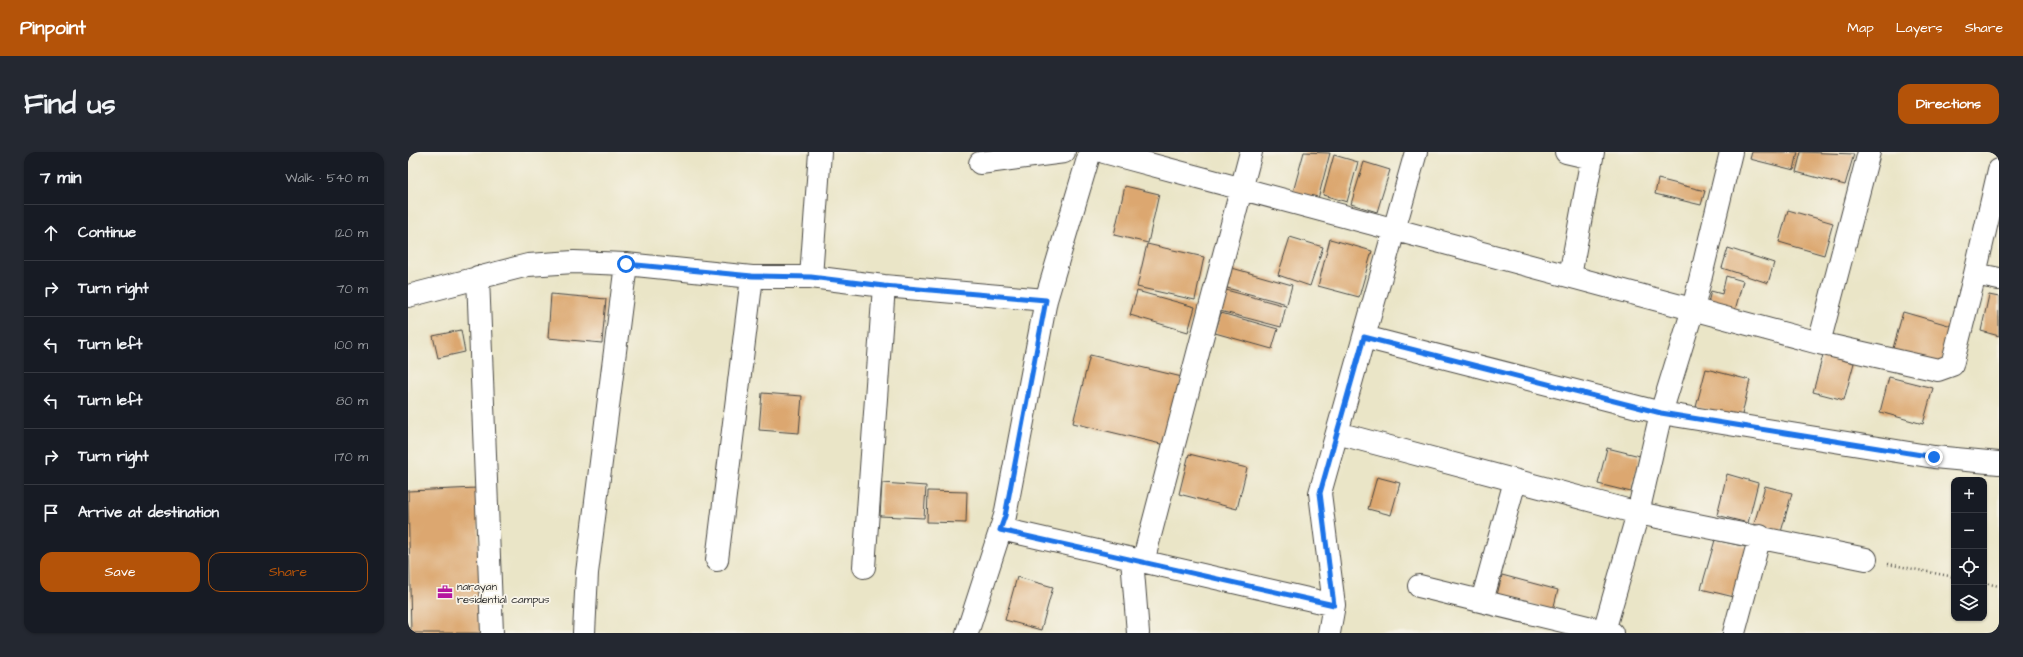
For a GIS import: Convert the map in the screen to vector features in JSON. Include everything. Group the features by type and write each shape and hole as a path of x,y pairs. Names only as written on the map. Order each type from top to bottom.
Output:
{"street":[{"path":"811,277 820,152"},
{"path":"980,163 1064,152"},
{"path":"967,633 1005,516 1046,300 1090,152"},
{"path":"1104,152 1693,308 1819,343 1938,370 1952,365 1999,170"},
{"path":"1138,633 1138,560 1251,152"},
{"path":"1329,633 1334,605 1320,493 1416,152"},
{"path":"1566,152 1592,155 1570,276"},
{"path":"1419,586 1608,632 1661,413 1693,308 1731,152"},
{"path":"1819,343 1869,152"},
{"path":"408,296 528,265 574,262 626,264 752,276 811,277 884,286 1046,300"},
{"path":"584,633 587,573 626,264"},
{"path":"1975,274 1999,279"},
{"path":"717,560 752,276"},
{"path":"478,277 492,633"},
{"path":"864,567 884,286"},
{"path":"1364,337 1661,413 1934,457 1999,463"},
{"path":"1337,434 1638,513 1760,536 1866,559"},
{"path":"1482,601 1515,481"},
{"path":"1000,530 1334,605"},
{"path":"1734,633 1760,536"}],"path":[{"path":"1866,559 1951,576"},
{"path":"1987,584 1999,586"}],"building":[{"path":"1304,152 1330,153 1318,199 1293,192"},
{"path":"1752,152 1798,152 1794,170 1750,159"},
{"path":"1801,152 1854,154 1845,185 1796,172"},
{"path":"1334,155 1358,162 1347,202 1323,195"},
{"path":"1364,162 1390,170 1377,212 1351,204"},
{"path":"1658,179 1705,191 1701,205 1655,194"},
{"path":"1125,186 1159,194 1148,243 1114,235"},
{"path":"1788,210 1833,223 1824,255 1779,242"},
{"path":"1290,237 1323,247 1310,286 1278,275"},
{"path":"1330,239 1372,251 1359,297 1318,286"},
{"path":"1147,244 1204,257 1195,300 1137,287"},
{"path":"1728,248 1774,263 1768,283 1722,268"},
{"path":"1232,268 1292,285 1287,304 1227,288"},
{"path":"1726,276 1743,281 1735,310 1708,303 1711,291 1722,294"},
{"path":"1226,290 1286,306 1281,327 1220,311"},
{"path":"1137,291 1195,307 1188,332 1130,315"},
{"path":"551,294 606,299 602,343 548,338"},
{"path":"1989,295 1999,297 1999,336 1981,331"},
{"path":"1903,312 1952,326 1941,366 1892,352"},
{"path":"1221,313 1278,329 1272,349 1215,333"},
{"path":"461,330 465,352 438,358 433,336"},
{"path":"1090,355 1182,377 1165,445 1073,423"},
{"path":"1823,355 1854,363 1844,400 1813,392"},
{"path":"1706,369 1750,380 1741,419 1696,407"},
{"path":"1889,377 1933,388 1923,424 1880,412"},
{"path":"762,393 802,396 799,433 759,430"},
{"path":"1607,448 1640,456 1631,492 1598,484"},
{"path":"1189,454 1247,468 1237,509 1179,494"},
{"path":"1727,474 1758,483 1748,523 1717,515"},
{"path":"1377,477 1400,483 1391,515 1368,509"},
{"path":"882,483 926,486 924,518 880,516"},
{"path":"1765,486 1792,493 1781,532 1754,524"},
{"name":"narayan residential campus","path":"477,488 482,633 411,633 408,491"},
{"path":"928,491 967,492 966,523 927,522"},
{"path":"1715,540 1747,547 1734,597 1701,589"},
{"path":"1502,575 1558,590 1553,610 1497,595"},
{"path":"1017,577 1053,587 1041,630 1005,620"}],"place":[{"name":"narayan residential campus","path":"445,592"}],"route":[{"path":"626,264 752,276 811,277 884,286 1046,300 1005,516 1000,530 1334,605 1320,493 1364,337 1661,413 1934,457"}]}
